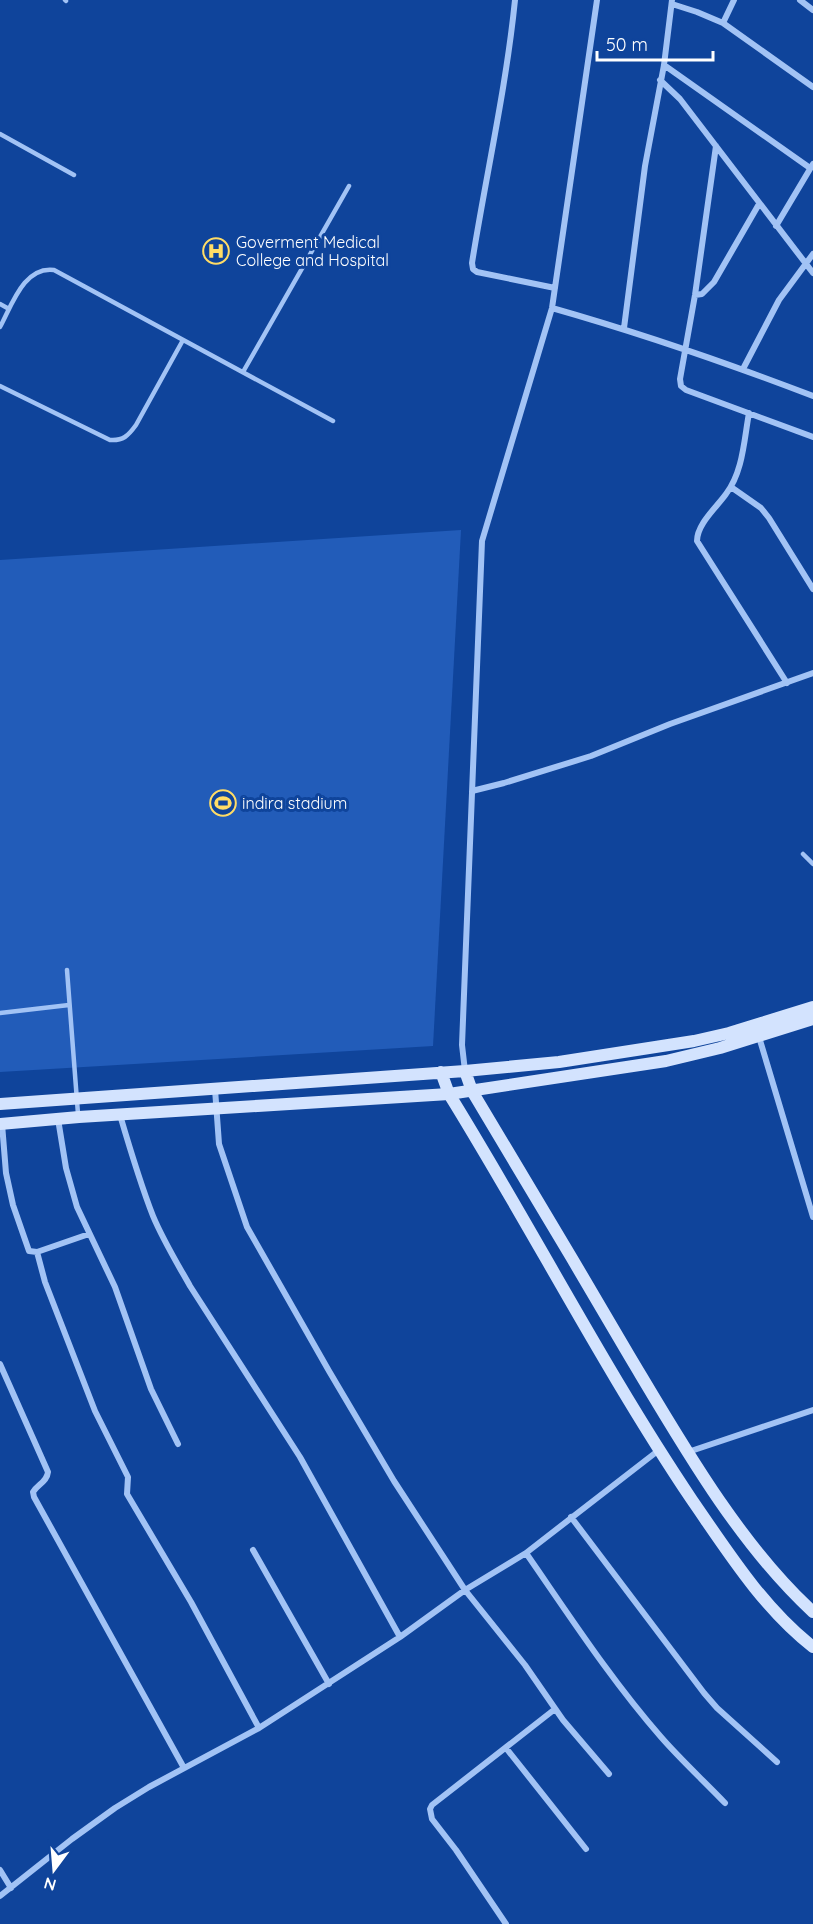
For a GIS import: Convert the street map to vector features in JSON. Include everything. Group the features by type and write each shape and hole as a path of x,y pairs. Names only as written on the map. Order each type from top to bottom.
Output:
{"street":[{"path":"515,0 494,141 472,263 473,269 477,272 555,288"},
{"path":"597,0 552,308 482,541 462,1045 465,1071 472,1090 687,1453 774,1571 813,1612"},
{"path":"723,23 734,0"},
{"path":"800,0 813,10"},
{"path":"624,328 645,166 664,65 672,2 723,23 813,87"},
{"path":"664,65 812,166 776,226"},
{"path":"660,80 680,99 813,273"},
{"path":"717,146 680,379 681,386 686,390 813,437"},
{"path":"695,295 708,290 714,282 759,204"},
{"path":"743,369 779,300 813,254"},
{"path":"552,308 624,328 813,396"},
{"path":"749,413 739,469 730,487 697,533 697,541 787,683"},
{"path":"730,487 761,508 813,589"},
{"path":"472,790 504,783 591,756 670,724 813,673"},
{"path":"0,1104 465,1071 581,1059 694,1041 740,1030 813,1007"},
{"path":"89,1234 32,1253 26,1246 6,1173 1,1124 449,1094 666,1061 759,1037 813,1019"},
{"path":"759,1037 810,1198 813,1217"},
{"path":"441,1072 449,1094 659,1450 720,1541 758,1592 802,1639 813,1647"},
{"path":"215,1088 219,1144 247,1227 394,1481 465,1590 525,1665 555,1709 609,1774"},
{"path":"120,1115 137,1174 154,1218 174,1258 300,1457 400,1637"},
{"path":"58,1119 70,1188 115,1287 151,1389 178,1444"},
{"path":"37,1252 45,1282 95,1411 128,1477 127,1494 191,1602 259,1728"},
{"path":"0,1364 48,1472 45,1482 36,1487 33,1492 34,1497 184,1768"},
{"path":"687,1453 813,1410"},
{"path":"0,1896 72,1839 116,1809 184,1768 259,1728 400,1637 465,1590 525,1553 659,1450"},
{"path":"571,1517 704,1694 777,1762"},
{"path":"253,1550 329,1684"},
{"path":"525,1553 607,1668 662,1739 725,1803"},
{"path":"506,1924 429,1814 432,1805 555,1709"},
{"path":"506,1748 586,1849"},
{"path":"0,1870 11,1888"}],"lane":[{"path":"0,134 74,175"},
{"path":"243,372 349,186"},
{"path":"0,327 27,279 45,269 54,270 333,421"},
{"path":"0,304 9,309"},
{"path":"0,386 110,440 119,441 128,436 136,425 183,340"},
{"path":"803,854 813,864"},
{"path":"66,970 79,1117"},
{"path":"0,1013 69,1005"}],"shaded area":[{"name":"indira stadium","path":"461,530 433,1046 0,1072 0,560"}],"place":[{"name":"Goverment Medical College and Hospital","path":"216,251"},
{"name":"indira stadium","path":"223,803"}]}
